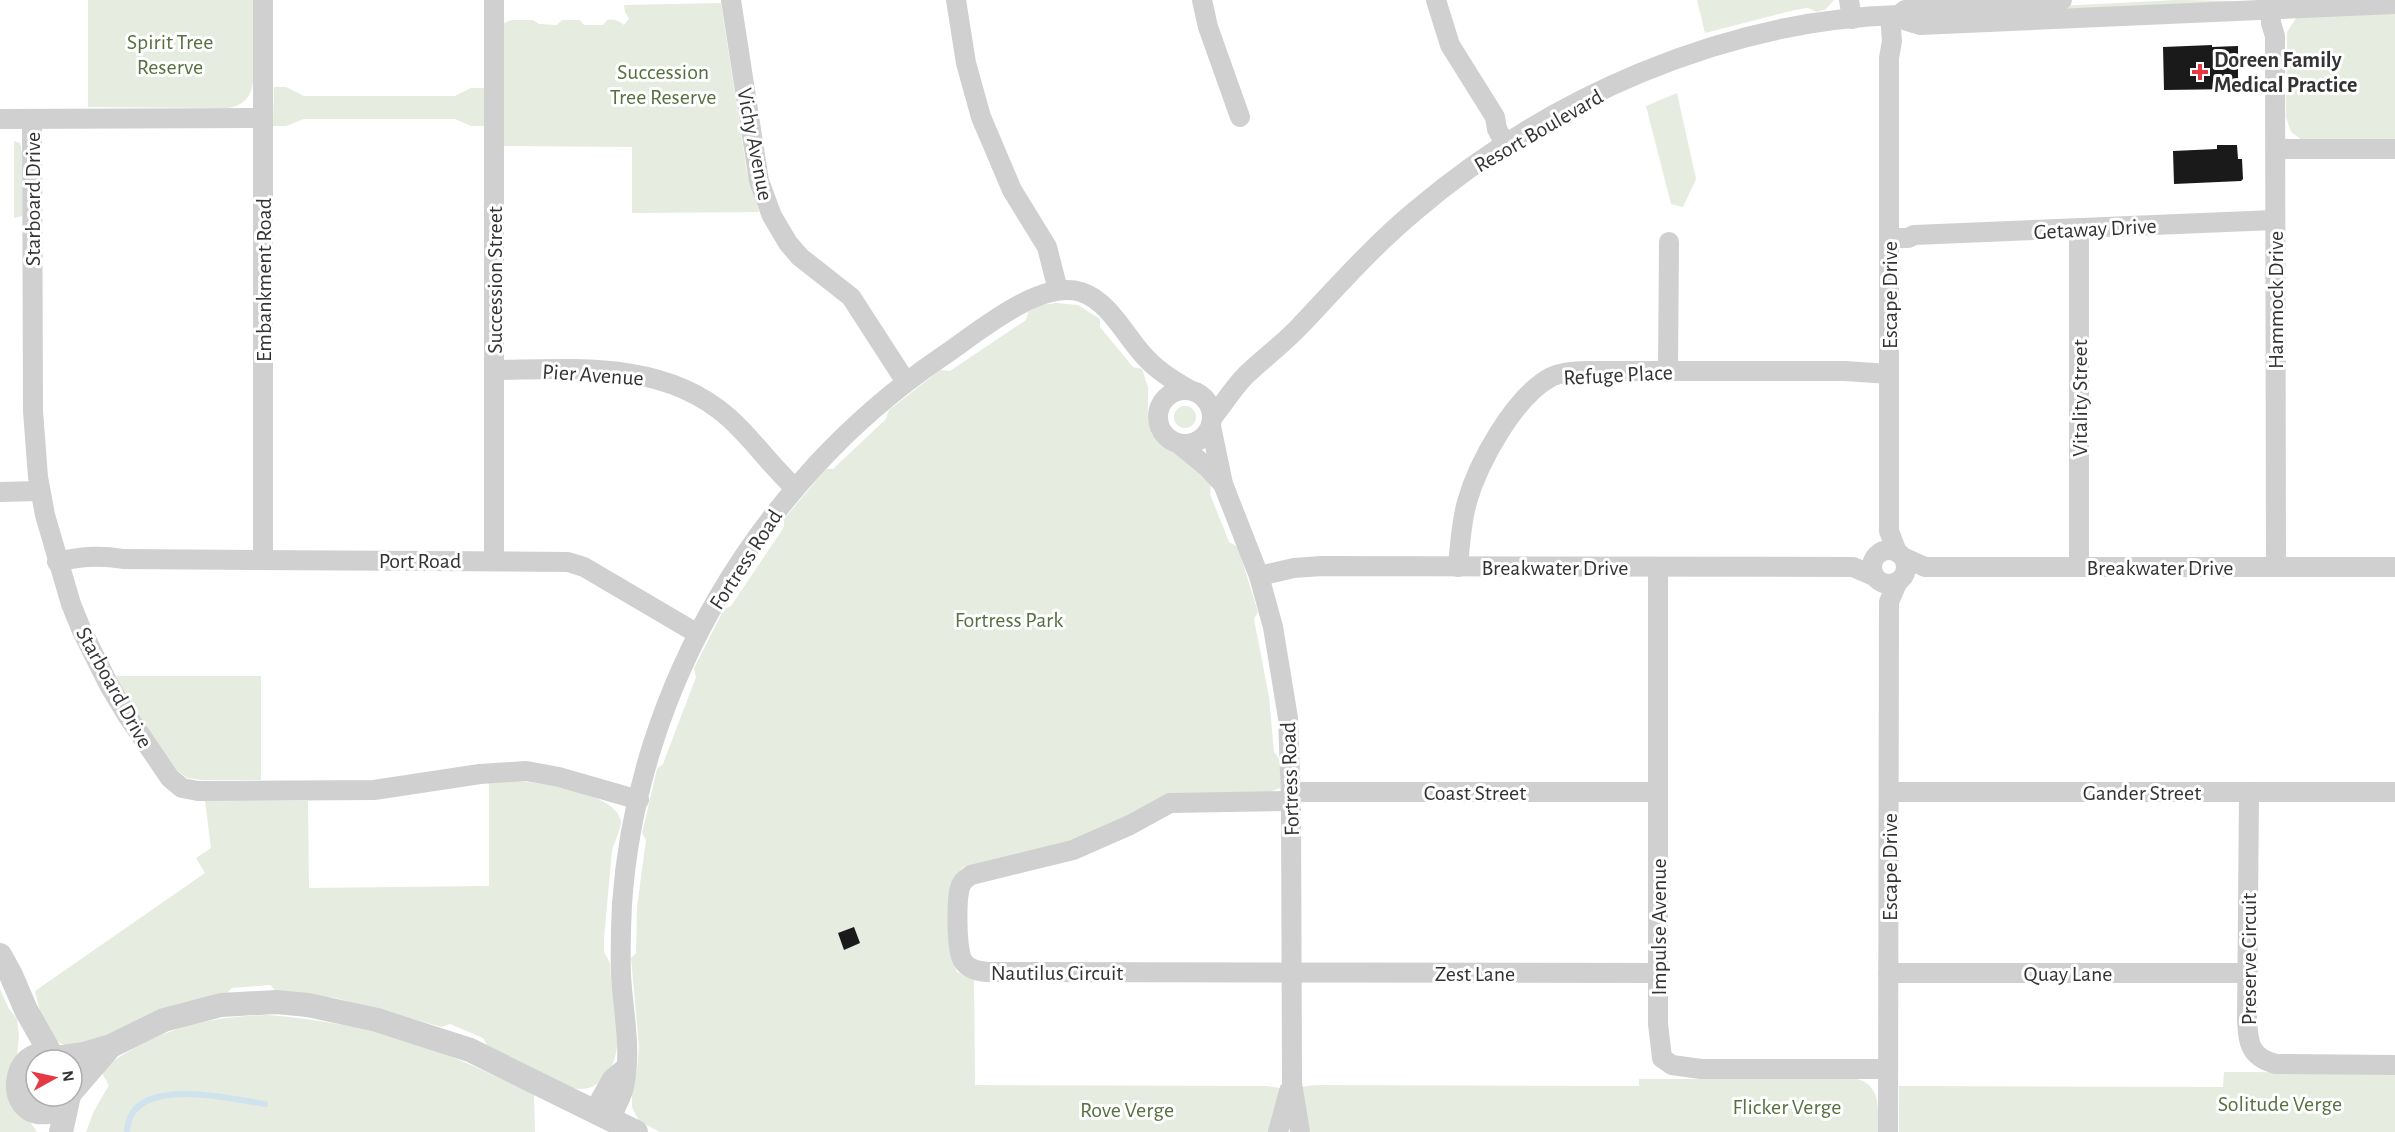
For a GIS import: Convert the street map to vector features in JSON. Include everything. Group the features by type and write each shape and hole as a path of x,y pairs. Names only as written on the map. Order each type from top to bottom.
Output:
{"street":[{"name":"Embankment Road","path":"263,0 263,560"},
{"name":"Succession Street","path":"494,0 494,560"},
{"name":"Vichy Avenue","path":"731,0 759,180 772,216 788,243 801,257 851,297 906,382"},
{"path":"956,0 966,63 981,117 1012,190 1047,247 1058,290"},
{"path":"1202,0 1208,27 1240,117"},
{"path":"1436,0 1450,45 1495,117 1497,129 1509,141"},
{"name":"Resort Boulevard","path":"1212,422 1246,375 1288,338 1369,252 1399,225 1442,189 1509,141 1605,90 1677,60 1850,9 1890,16 1912,24 1946,14 2062,0"},
{"name":"Resort Boulevard","path":"1946,14 2275,4 2395,4"},
{"name":"Hammock Drive","path":"2275,4 2279,28 2275,33 2276,567"},
{"name":"Escape Drive","path":"1889,554 1889,58 1883,42 1890,16"},
{"path":"0,118 263,118"},
{"name":"Starboard Drive","path":"32,119 33,411 39,484 60,570 82,631 110,685 162,768 182,788 198,791 374,790 480,774 526,771 551,774 639,800"},
{"path":"2276,149 2395,148"},
{"name":"Getaway Drive","path":"1889,235 1908,238 1914,235 2276,220"},
{"name":"Vitality Street","path":"2079,229 2079,567"},
{"path":"1668,370 1669,242"},
{"name":"Fortress Road","path":"602,1115 612,1079 625,1068 628,1052 621,975 622,901 631,834 654,744 668,703 698,634 744,555 794,487 842,438 906,382 1033,297 1058,290 1082,292 1092,298 1119,324 1146,358 1168,377 1194,391"},
{"name":"Fortress Road","path":"1146,358 1159,408"},
{"name":"Pier Avenue","path":"494,370 627,372 667,381 703,398 729,418 794,487"},
{"name":"Refuge Place","path":"1458,567 1462,524 1475,480 1506,424 1533,391 1552,377 1575,371 1867,371 1872,374 1889,371"},
{"name":"Resort Boulevard","path":"1194,391 1246,375"},
{"path":"1194,391 1209,403 1212,422 1202,439 1187,445 1179,444 1166,437 1161,430 1158,423 1159,408 1168,395 1174,392 1194,391"},
{"name":"Fortress Road","path":"1212,422 1223,484 1259,576 1273,627 1289,729 1292,1083 1300,1132"},
{"name":"Fortress Road","path":"1179,444 1207,467 1223,484"},
{"path":"0,485 39,484"},
{"path":"0,492 39,484"},
{"path":"1889,554 1906,567 1900,579 1887,584 1876,578 1872,566 1889,554"},
{"name":"Breakwater Drive","path":"1259,576 1304,567 1853,567 1889,554 1925,567 2395,567"},
{"name":"Port Road","path":"60,570 80,570 123,559 555,560 577,564 698,634"},
{"name":"Impulse Avenue","path":"1658,567 1658,973 1659,1044 1662,1058 1672,1065 1701,1069 1888,1069"},
{"name":"Breakwater Drive","path":"1853,567 1876,578"},
{"name":"Breakwater Drive","path":"1900,579 1925,567"},
{"name":"Escape Drive","path":"1876,578 1889,602"},
{"name":"Escape Drive","path":"1888,1132 1889,602 1900,579"},
{"name":"Coast Street","path":"1291,797 1658,792"},
{"name":"Gander Street","path":"1889,792 2395,792"},
{"name":"Preserve Circuit","path":"2249,793 2248,1038 2253,1050 2261,1059 2276,1064 2395,1065"},
{"name":"Nautilus Circuit","path":"1291,797 1170,803 1130,825 1073,850 971,875 962,883 960,889 958,946 960,955 967,966 988,972 1292,972"},
{"path":"0,956 26,1010 50,1048"},
{"name":"Zest Lane","path":"1292,972 1658,973"},
{"name":"Quay Lane","path":"1888,973 2248,973"},
{"path":"84,1054 111,1046 164,1020 221,1005 276,1002 308,1005 338,1010 440,1039 470,1050 636,1132"},
{"path":"26,1010 27,1046 23,1065 18,1072 17,1090 20,1098 33,1110 44,1132"},
{"path":"84,1076 111,1046"},
{"name":"Fortress Road","path":"1278,1132 1292,1083"},
{"path":"33,1110 42,1112 59,1108"},
{"path":"61,1132 67,1108"}],"green space":[{"name":"Spirit Tree Reserve","path":"88,0 253,0 253,82 248,97 242,103 227,108 88,107"},
{"path":"1697,0 1834,0 1826,9 1817,12 1808,8 1795,10 1705,33"},
{"path":"2177,0 2240,1 2237,5 1956,11"},
{"name":"Succession Tree Reserve","path":"721,3 747,172 759,212 632,213 632,147 504,146 504,23 512,20 533,20 539,24 557,25 562,20 580,20 584,25 603,25 607,20 612,20 624,25 629,19 624,5"},
{"path":"2395,10 2395,141 2302,140 2291,132 2286,117 2287,32 2296,18"},
{"path":"274,87 286,87 304,96 455,96 471,88 484,88 484,126 471,126 455,119 304,119 286,126 273,126"},
{"path":"1677,93 1696,179 1683,207 1671,204 1646,106"},
{"path":"14,141 20,143 22,153 22,216 14,218"},
{"name":"Fortress Park","path":"1056,303 1078,305 1100,319 1100,327 1133,367 1142,369 1148,387 1148,421 1152,434 1162,446 1187,458 1211,485 1210,494 1229,542 1238,547 1258,612 1254,619 1269,697 1274,752 1280,760 1280,788 1267,793 1172,794 1132,815 1063,844 963,867 952,881 951,956 957,972 974,980 975,1085 1267,1086 1280,1088 1269,1132 660,1132 639,1121 632,1107 639,1047 631,958 636,953 637,907 646,840 642,833 657,769 663,764 696,677 694,668 724,609 731,606 784,527 784,519 826,469 833,469 886,419 889,410 940,370 950,371 1026,320 1028,312 1041,305"},
{"path":"1185,406 1193,409 1196,417 1193,425 1185,428 1177,425 1174,417 1177,409"},
{"path":"115,676 261,676 261,780 187,778 177,770"},
{"path":"518,781 560,787 593,797 616,811 621,821 612,851 604,938 604,952 610,963 618,1037 612,1065 595,1085 582,1089 572,1088 487,1045 483,1038 450,1024 442,1027 336,998 275,990 270,985 232,988 227,993 168,1007 88,1043 65,1045 58,1042 48,1030 35,991 205,873 196,858 211,848 205,801 308,801 309,888 489,886 489,783"},
{"path":"0,989 9,1009 17,1019 19,1036 17,1056 24,1108 26,1116 37,1132 0,1132"},
{"path":"267,1015 327,1022 367,1030 439,1052 466,1063 534,1094 535,1132 86,1132 94,1111 109,1085 100,1070 120,1057 160,1036 199,1023 243,1016"},
{"name":"Solitude Verge","path":"2224,1072 2395,1073 2395,1132 1899,1132 1899,1086 2223,1087"},
{"name":"Flicker Verge","path":"1639,1079 1857,1079 1865,1082 1875,1093 1878,1108 1878,1132 1309,1132 1302,1087 1315,1085 1639,1086"}],"building":[{"name":"Doreen Family Medical Practice","path":"2212,45 2212,47 2238,46 2238,89 2164,90 2163,47"},
{"path":"2217,145 2237,145 2238,159 2242,159 2243,179 2241,181 2174,184 2173,151 2217,149"},
{"path":"854,927 860,943 844,950 838,933"}],"waterway":[{"path":"127,1132 132,1114 144,1102 162,1096 206,1095 265,1104"}],"place":[{"name":"Doreen Family Medical Practice","path":"2200,72"}],"park label":[{"name":"Rove Verge","path":"1127,1109"}]}
